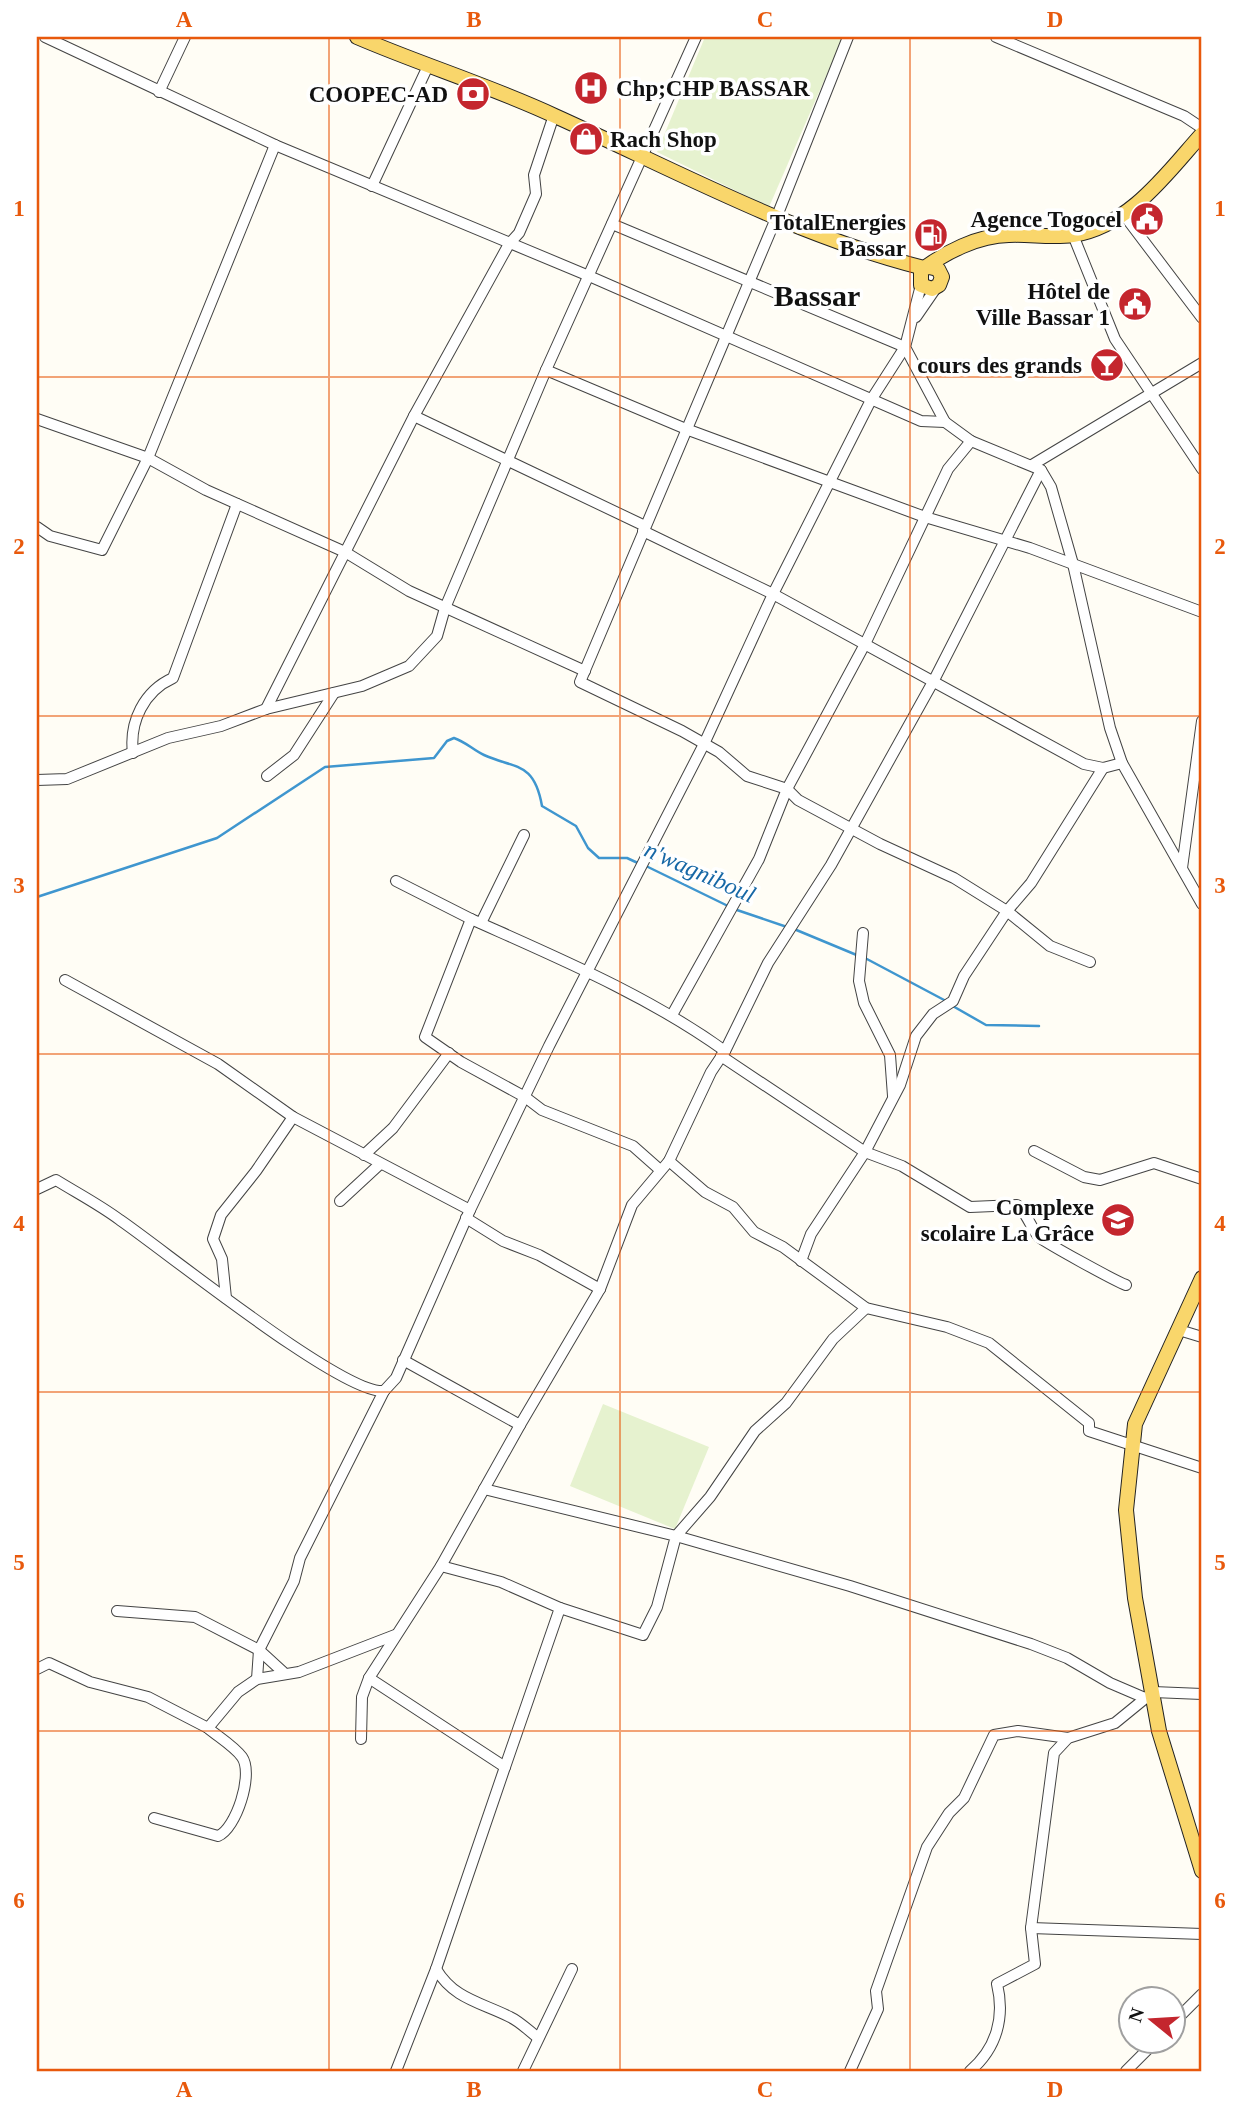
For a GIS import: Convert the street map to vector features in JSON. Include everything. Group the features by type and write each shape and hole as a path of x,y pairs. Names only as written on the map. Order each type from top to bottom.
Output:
{"main road":[{"path":"357,37 373,40 428,66 554,115 777,216 928,278 953,250 1006,234 1073,235 1124,215 1202,134"},
{"path":"1201,1864 1149,1695 1126,1510 1135,1424 1202,1278"}],"street":[{"path":"45,37 275,145 589,276 871,400 921,421 945,422"},
{"path":"159,92 184,37"},
{"path":"37,780 67,779 168,738 221,726 265,709 362,686 409,666 437,636 445,608 546,370 612,225 640,156 696,37"},
{"path":"848,37 777,216 724,334 580,682 704,744 747,776 787,789 798,800 954,878 1007,911 1050,946 1090,962"},
{"path":"996,37 1184,116 1202,128"},
{"path":"372,186 428,66"},
{"path":"265,709 414,416 509,244 519,233 536,194 534,175 554,115"},
{"path":"37,527 50,536 102,550 148,458 275,145"},
{"path":"1124,215 1202,318"},
{"path":"612,225 905,347 945,422 971,441 1037,468 1051,487 1073,564 1110,728 1122,763 1202,904"},
{"path":"1073,235 1115,339 1202,469"},
{"path":"257,1679 259,1650 294,1581 300,1558 384,1391 396,1378 468,1214 704,744 773,594 871,400 905,347 910,325 928,278"},
{"path":"361,1739 362,1697 369,1678 441,1566 520,1424 600,1289 632,1205 668,1161 768,963 851,828 934,680 1006,541 1037,468 1202,363"},
{"path":"546,370 686,429 925,517 1006,541 1202,612"},
{"path":"414,416 509,460 773,594 1084,764 1103,768 1122,763"},
{"path":"37,419 148,458 205,490 345,552 445,608 585,671"},
{"path":"672,1015 759,859 787,789 865,644 948,470 971,441"},
{"path":"133,753 130,735 138,713 158,684 173,678 237,504"},
{"path":"267,776 294,755 334,692"},
{"path":"1182,868 1202,721"},
{"path":"801,1261 811,1234 865,1152 893,1098 916,1036 933,1014 953,1001 964,976 1007,911 1031,883 1103,768"},
{"path":"524,835 476,921 425,1037 542,1110 633,1146 659,1169"},
{"path":"396,881 672,1015 723,1054 865,1152 902,1166 970,1207 1017,1205 1028,1215 1039,1237 1099,1269 1107,1278 1126,1285"},
{"path":"863,933 859,981 862,997 890,1055 893,1098"},
{"path":"65,980 218,1064 293,1116 468,1214 503,1241 539,1255 600,1289"},
{"path":"364,1155 393,1128 449,1053"},
{"path":"226,1298 222,1259 214,1239 221,1215 257,1171 293,1116"},
{"path":"1034,1151 1084,1177 1100,1180 1154,1163 1202,1179"},
{"path":"668,1161 705,1192 733,1207 754,1232 783,1247 866,1308 947,1327 989,1343 1089,1423 1089,1431 1202,1468"},
{"path":"340,1201 380,1164"},
{"path":"37,1189 56,1180 120,1219 226,1298 349,1382 372,1392 384,1391"},
{"path":"441,1566 501,1582 560,1608 643,1634 657,1607 676,1536 710,1497 755,1431 786,1403 833,1339 866,1308"},
{"path":"1179,1329 1202,1337"},
{"path":"403,1360 520,1424"},
{"path":"484,1489 676,1536 862,1590 1031,1644 1067,1658 1110,1683 1149,1695 1202,1693"},
{"path":"396,2071 436,1969 560,1608"},
{"path":"117,1611 195,1617 259,1650 283,1672"},
{"path":"208,1727 238,1692 257,1679 283,1672 299,1672 395,1635"},
{"path":"37,1670 50,1663 90,1682 148,1697 208,1727 242,1757 245,1769 236,1820 225,1834 218,1836 154,1818"},
{"path":"369,1678 505,1767"},
{"path":"850,2071 878,2008 876,1991 927,1847 948,1813 964,1798 994,1735 1018,1731 1068,1738 1115,1723 1149,1695"},
{"path":"970,2071 997,2032 1002,2006 997,1984 1035,1964 1031,1928 1052,1762 1054,1753 1068,1738"},
{"path":"1031,1928 1202,1934"},
{"path":"436,1969 444,1983 466,2000 512,2018 537,2037"},
{"path":"523,2071 537,2037 572,1969"},
{"path":"1186,2010 1202,1994"},
{"path":"1126,2071 1140,2056"}],"green space":[{"path":"705,37 843,37 769,207 657,152"},
{"path":"603,1404 709,1447 675,1529 570,1486"}],"waterway":[{"name":"n'wagniboul","path":"37,897 217,838 325,767 434,758 447,741 454,738 484,755 522,769 534,781 542,806 576,826 588,848 599,858 627,858 640,864"},
{"name":"n'wagniboul","path":"646,866 728,906"},
{"name":"n'wagniboul","path":"734,909 787,927"},
{"name":"n'wagniboul","path":"794,929 859,956"},
{"name":"n'wagniboul","path":"865,958 946,1001"},
{"name":"n'wagniboul","path":"951,1005 986,1025 1039,1026"}],"place":[{"name":"Chp;CHP BASSAR","path":"591,88"},
{"name":"COOPEC-AD","path":"473,94"},
{"name":"Rach Shop","path":"586,139"},
{"name":"Agence Togocel","path":"1147,219"},
{"name":"TotalEnergies Bassar","path":"931,235"},
{"name":"Hôtel de Ville Bassar 1","path":"1135,304"},
{"name":"cours des grands","path":"1107,365"},
{"name":"Complexe scolaire La Grâce","path":"1118,1220"}],"district":[{"name":"Bassar","path":"817,295"}]}
